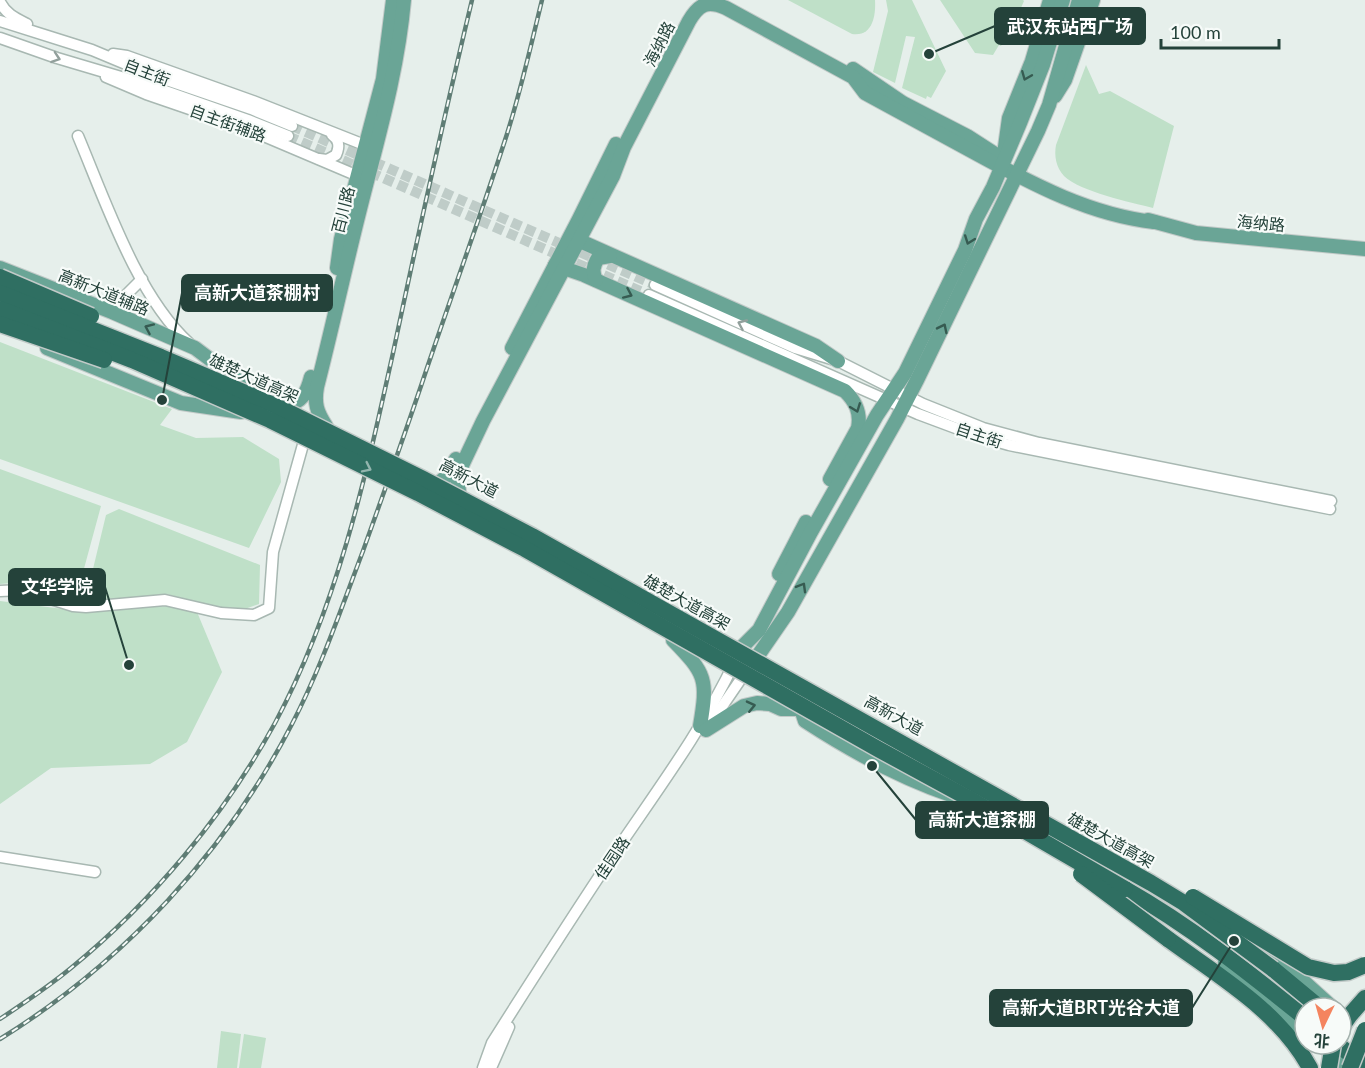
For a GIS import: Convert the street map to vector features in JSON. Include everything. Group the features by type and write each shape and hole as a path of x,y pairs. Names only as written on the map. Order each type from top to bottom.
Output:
{"highway":[{"path":"0,277 107,323 162,357"},
{"name":"雄楚大道高架","path":"0,293 162,357 276,406 532,536 1184,903 1306,996"},
{"name":"雄楚大道高架","path":"0,311 132,360 225,401 327,448 525,549 1167,913 1225,954 1293,1008"},
{"path":"0,324 225,401"},
{"path":"995,796 1097,840 1308,967 1334,973 1348,972 1365,965"},
{"path":"964,798 1070,866 1250,1000 1283,1028 1311,1068"},
{"path":"1353,1011 1365,998"},
{"path":"1350,1068 1365,1030"},
{"path":"1353,1034 1365,1044"},
{"path":"1351,1056 1365,1066"}],"main road":[{"name":"百川路","path":"371,148 393,0"},
{"name":"百川路","path":"284,406 330,428 318,414 316,395 363,178 395,67 404,0"},
{"name":"海纳路","path":"575,238 681,17 693,0"},
{"name":"海纳路","path":"723,0 856,71 903,104 967,136 1002,163"},
{"path":"1002,163 1009,118 1032,61 1050,0"},
{"path":"741,648 759,630 816,522 905,373 993,187 1043,65 1063,0"},
{"path":"757,657 788,612 906,402 1038,131 1049,105 1079,0"},
{"path":"1049,105 1065,80 1093,0"},
{"name":"海纳路","path":"440,482 446,477 478,413 575,238 613,176 624,147 689,21 696,9 711,3 726,8 853,76 865,93 1017,171 1040,187 1102,211 1196,233 1365,249"},
{"name":"百川路","path":"284,406 295,404 308,391 334,288 341,239 363,178"},
{"path":"575,238 610,256 816,346 838,362"},
{"path":"596,280 593,274 595,263 598,258 610,256"},
{"name":"海纳路","path":"459,491 457,476 559,267"},
{"path":"559,267 596,280 829,383 845,391 858,409 860,419 858,428 801,530 741,648"},
{"name":"高新大道辅路","path":"0,268 195,348 252,391"},
{"path":"0,287 163,352 284,406"},
{"path":"0,311 241,412 324,452"},
{"path":"0,330 180,403 241,412"},
{"name":"高新大道","path":"424,473 598,568 1182,897 1281,961 1320,996"},
{"path":"414,496 523,553 587,589 622,613 737,673 964,798 1190,936 1293,1022"},
{"path":"587,589 600,589 605,586 605,580 598,568"},
{"path":"672,640 692,660 700,672 705,692 703,728"},
{"path":"703,728 744,706 757,703 770,704 781,709 801,709"},
{"path":"1353,1026 1365,1037"},
{"path":"1335,1056 1350,1068"}],"street":[{"path":"0,2 3,9 10,15 51,36"},
{"name":"自主街","path":"0,21 92,50 152,75 242,106 290,131 120,76 87,68 0,38"},
{"path":"0,45 27,47"},
{"name":"自主街辅路","path":"92,50 127,56 254,101 371,148"},
{"name":"自主街辅路","path":"87,68 117,83 244,128 363,178"},
{"path":"319,159 332,158 338,150 337,138 328,132"},
{"path":"78,136 115,225 142,279 172,328 195,348"},
{"path":"107,310 142,279"},
{"name":"自主街","path":"890,395 838,362 795,348 652,290 792,357 890,395 977,436 1009,445 1330,505"},
{"path":"792,357 829,383"},
{"path":"0,591 22,590 73,606 86,607 165,600 220,613 254,615 269,608 273,552 304,441"},
{"name":"佳园路","path":"737,673 741,648"},
{"name":"佳园路","path":"491,1068 505,1033 538,980 737,673 757,657"},
{"name":"佳园路","path":"483,1068 492,1042 592,886 703,728"},
{"path":"0,857 95,872"}],"green space":[{"path":"788,0 875,0 875,13 868,29 859,34 852,34"},
{"path":"886,0 912,0 946,71 931,98 927,96 926,99 902,88 915,37 906,36 895,83 873,72 888,11"},
{"path":"940,0 1024,1 1009,35 1007,34 993,55 975,53"},
{"path":"1086,65 1099,94 1110,91 1174,126 1153,208 1106,196 1082,187 1064,176 1057,165 1056,145"},
{"path":"0,342 172,409 160,425 196,438 243,437 279,459 281,482 249,548 0,459"},
{"path":"0,469 101,506 76,598 23,582 0,584"},
{"path":"119,509 260,565 259,604 242,610 224,609 167,594 85,602 106,515"},
{"path":"0,601 79,611 169,606 197,612 222,672 187,742 150,764 51,768 0,804"},
{"path":"221,1031 241,1034 237,1068 217,1068"},
{"path":"244,1034 266,1038 261,1068 239,1068"}],"tunnel":[{"path":"292,126 655,285"},
{"path":"288,136 649,295"}],"railway":[{"path":"0,1019 71,968 130,915 158,886 210,824 233,791 275,723 297,679 332,588 360,495 472,0"},
{"path":"0,1039 45,1009 88,976 129,940 167,901 236,817 266,771 292,724 330,638 410,419 507,134 542,0"}],"place":[{"name":"武汉东站西广场","path":"929,54"},
{"name":"高新大道茶棚村","path":"162,400"},
{"name":"文华学院","path":"129,665"},
{"name":"高新大道茶棚","path":"872,766"},
{"name":"高新大道BRT光谷大道","path":"1234,941"}]}
